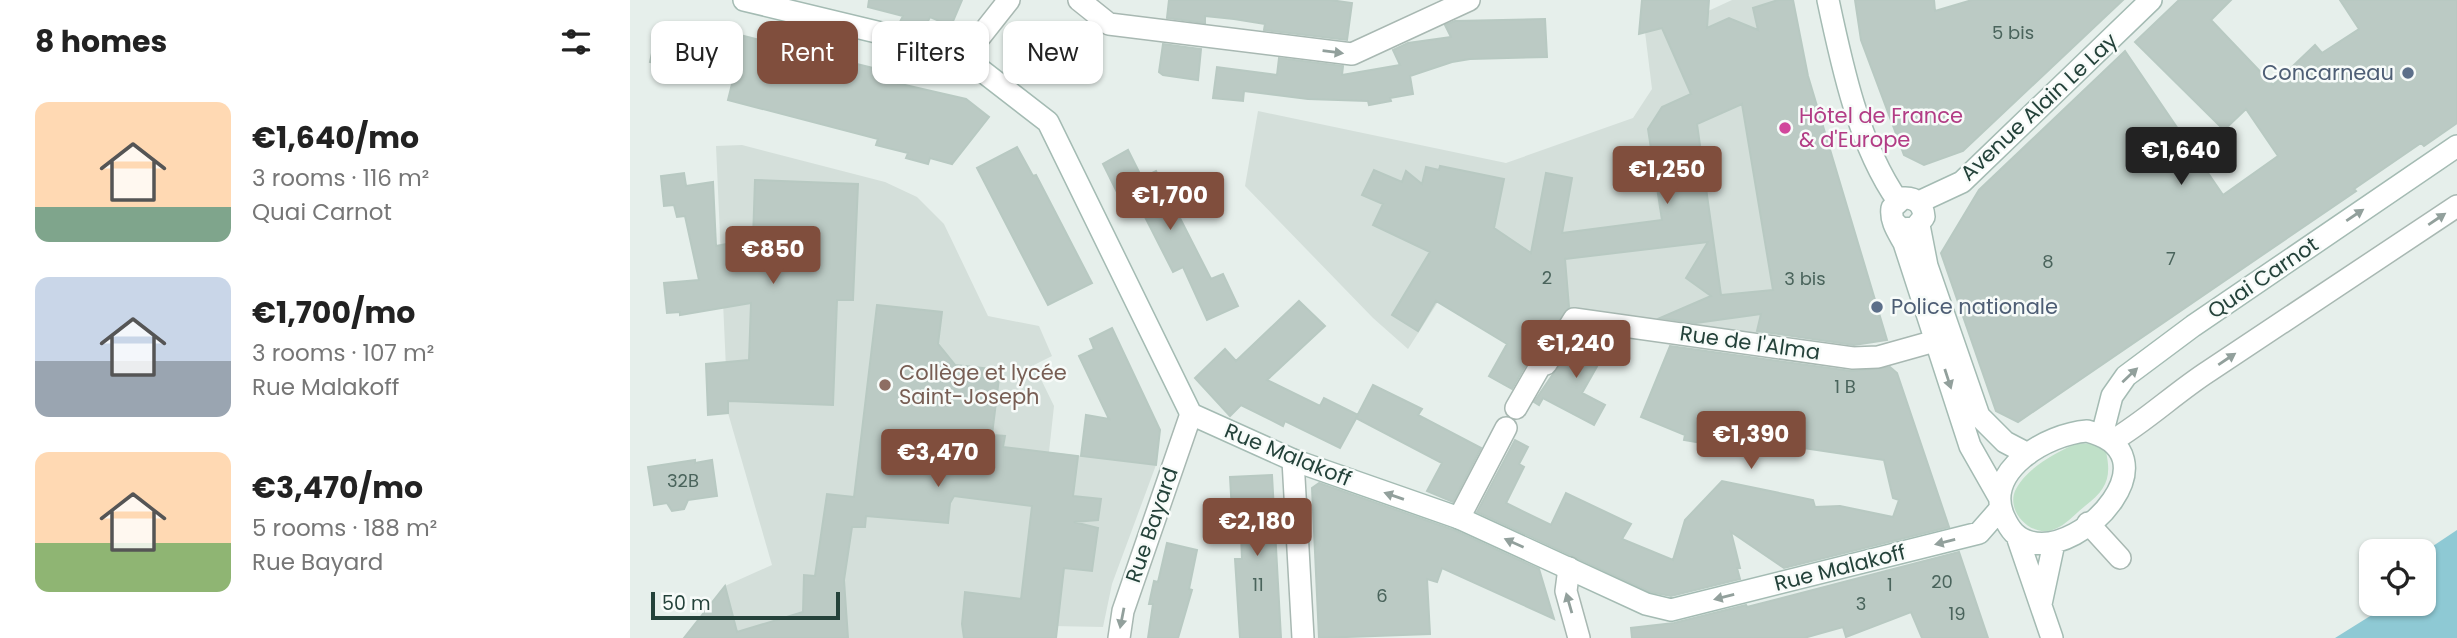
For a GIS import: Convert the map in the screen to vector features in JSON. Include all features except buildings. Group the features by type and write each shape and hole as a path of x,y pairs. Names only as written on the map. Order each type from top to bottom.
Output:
{"street":[{"path":"744,0 872,29"},
{"path":"989,25 1009,0"},
{"path":"1079,0 1109,24 1352,54 1469,0"},
{"path":"1828,0 1839,52 1877,172 1924,217 1919,225 1906,230 1894,222"},
{"name":"Avenue Alain Le Lay","path":"1908,202 1962,182 2151,0"},
{"path":"989,76 1048,122 1191,414"},
{"name":"Quai Carnot","path":"2107,438 2112,396 2126,376 2193,326 2457,146"},
{"path":"1908,202 1892,208 1894,222 1904,243 1975,457 2000,503 2010,531 2039,544 2054,543 2076,534 2119,495 2123,485 2122,459 2107,438"},
{"path":"2000,503 2004,481 2028,454 2042,444 2072,432 2107,438 2141,424 2171,396 2457,206"},
{"path":"1919,225 1927,267 1979,416 2005,442 2028,454"},
{"name":"Rue de l'Alma","path":"1516,408 1574,319 1853,358 1878,357 1936,341"},
{"name":"Rue Malakoff","path":"1191,414 1293,460 1459,518 1646,604 1671,610 1979,533 2000,503"},
{"name":"Rue Bayard","path":"1119,638 1123,611 1191,414"},
{"path":"1459,518 1506,428"},
{"path":"1293,460 1303,638"},
{"path":"2088,523 2120,558"},
{"path":"2017,536 2052,638"},
{"path":"2041,604 2054,543"},
{"path":"1569,568 1566,592 1578,638"}],"shaded area":[{"path":"1732,0 1778,0 1754,8 1759,41 1745,44 1733,19 1729,18 1673,43 1671,48 1685,80 1742,104 1771,274 1777,323 1775,339 1583,309 1561,318 1466,258 1408,349 1373,318 1245,186 1258,111 1506,163 1633,118 1652,89 1645,32 1680,24"},
{"name":"Collège et lycée Saint-Joseph","path":"742,145 885,182 917,197 944,224 988,316 1039,326 1052,356 1034,365 1054,406 1049,452 1156,465 1112,584 1103,627 962,624 964,638 684,638 725,586 772,565 728,413 716,146"}],"green space":[{"path":"2078,443 2093,444 2106,452 2106,483 2092,500 2059,527 2047,531 2030,527 2023,522 2014,508 2015,491 2026,475 2051,456"}],"water":[{"path":"2457,530 2457,638 2335,638 2370,616 2436,616 2436,544"}],"place":[{"name":"Concarneau","path":"2408,73"},
{"name":"Hôtel de France & d'Europe","path":"1785,128"},
{"name":"Police nationale","path":"1877,307"},
{"name":"Collège et lycée Saint-Joseph","path":"885,385"}]}
